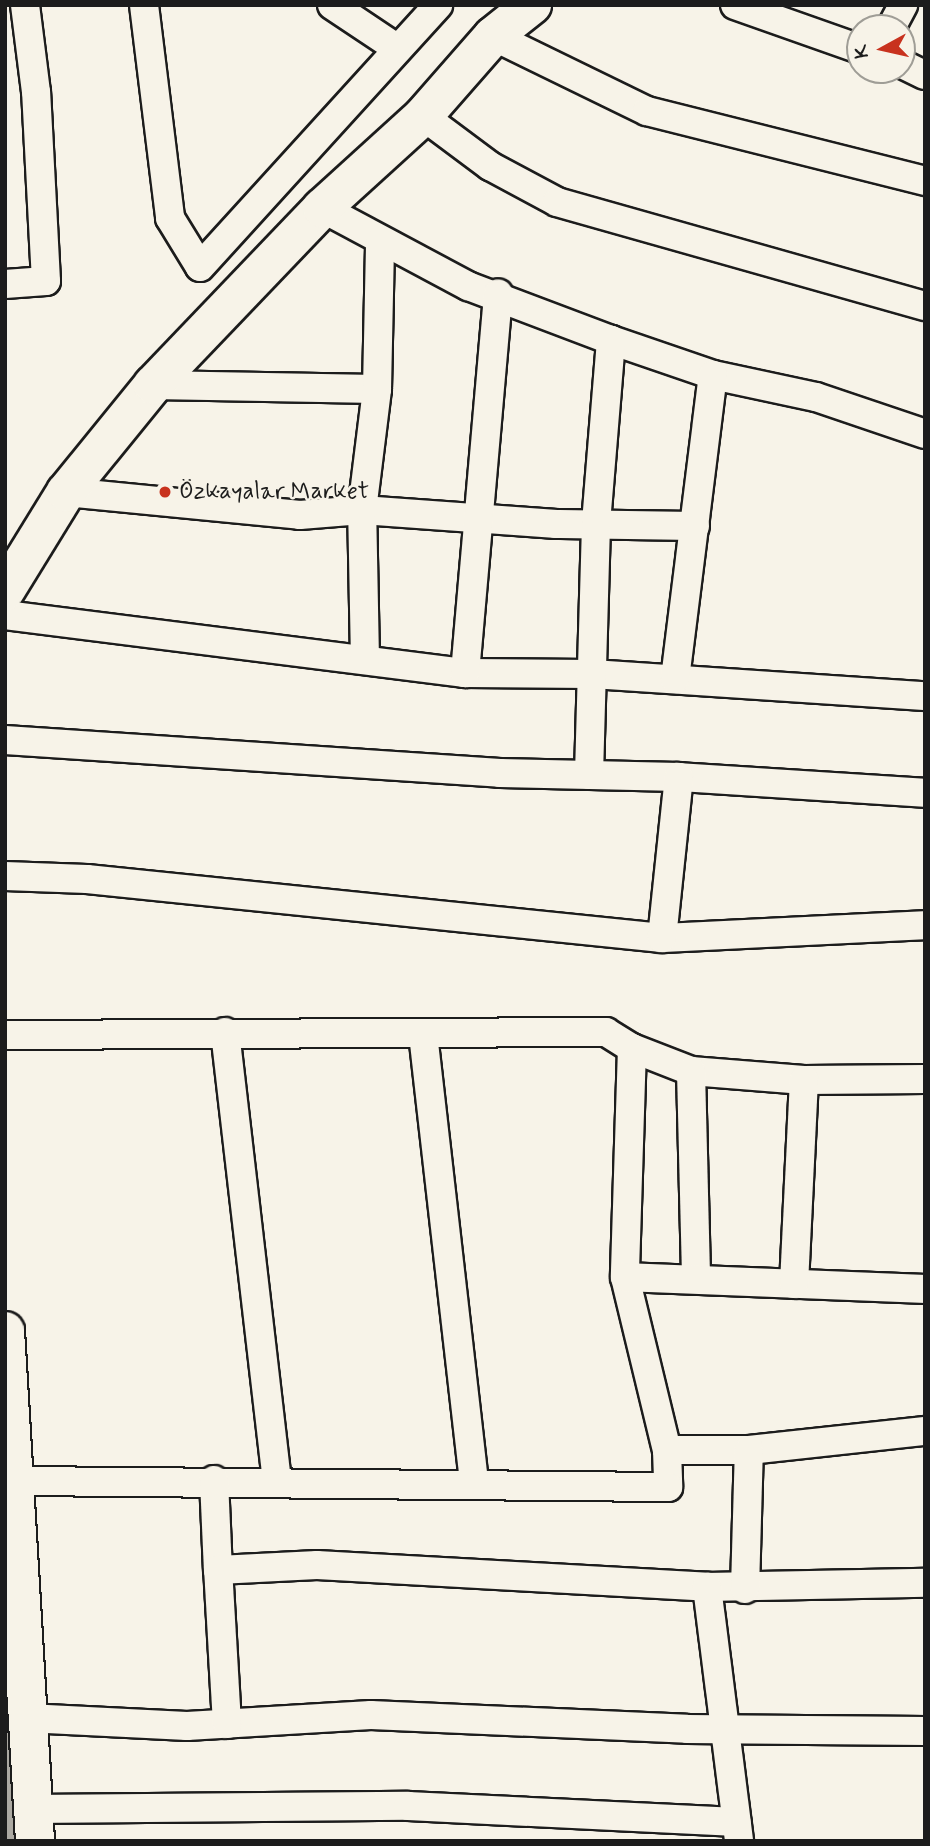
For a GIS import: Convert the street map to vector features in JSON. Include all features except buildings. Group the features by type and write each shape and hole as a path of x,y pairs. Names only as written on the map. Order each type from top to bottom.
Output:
{"main road":[{"path":"5,591 66,492 153,385 322,208 423,116 493,36 532,5"},
{"path":"5,1331 16,1481 33,1825"}],"street":[{"path":"5,284 46,281 36,92 24,5"},
{"path":"144,5 170,218 200,267 438,5"},
{"path":"332,5 398,48"},
{"path":"735,5 846,44"},
{"path":"493,36 647,111 925,181"},
{"path":"423,116 490,166 557,202 925,306"},
{"path":"322,208 380,242 468,286 498,293 611,340 713,375 816,397 925,434"},
{"path":"365,660 362,510 377,388 380,242"},
{"path":"465,673 476,516 498,293"},
{"path":"589,775 596,523 611,340"},
{"path":"675,679 713,375"},
{"path":"153,385 377,388"},
{"path":"66,492 300,514 362,510 695,526"},
{"path":"5,615 465,673 592,674 925,696"},
{"path":"5,740 925,793"},
{"path":"662,938 679,777"},
{"path":"5,876 87,879 662,938 925,925"},
{"path":"225,1032 277,1480"},
{"path":"5,1035 606,1032 632,1048 691,1071 804,1080 925,1079"},
{"path":"423,1034 474,1482"},
{"path":"16,1481 277,1480 668,1486 667,1450 625,1277 632,1048"},
{"path":"691,1071 696,1276"},
{"path":"794,1283 804,1080"},
{"path":"625,1277 696,1276 925,1289"},
{"path":"667,1450 749,1450 925,1431"},
{"path":"744,1589 749,1450"},
{"path":"214,1480 227,1724"},
{"path":"218,1570 317,1565 744,1589 925,1583"},
{"path":"33,1825 408,1806 738,1831 729,1728 707,1587"},
{"path":"27,1718 227,1724 371,1714 729,1728 925,1731"}],"shaded area":[{"path":"5,1664 18,1841 5,1841"}],"place":[{"name":"Özkayalar Market","path":"165,492"}]}
